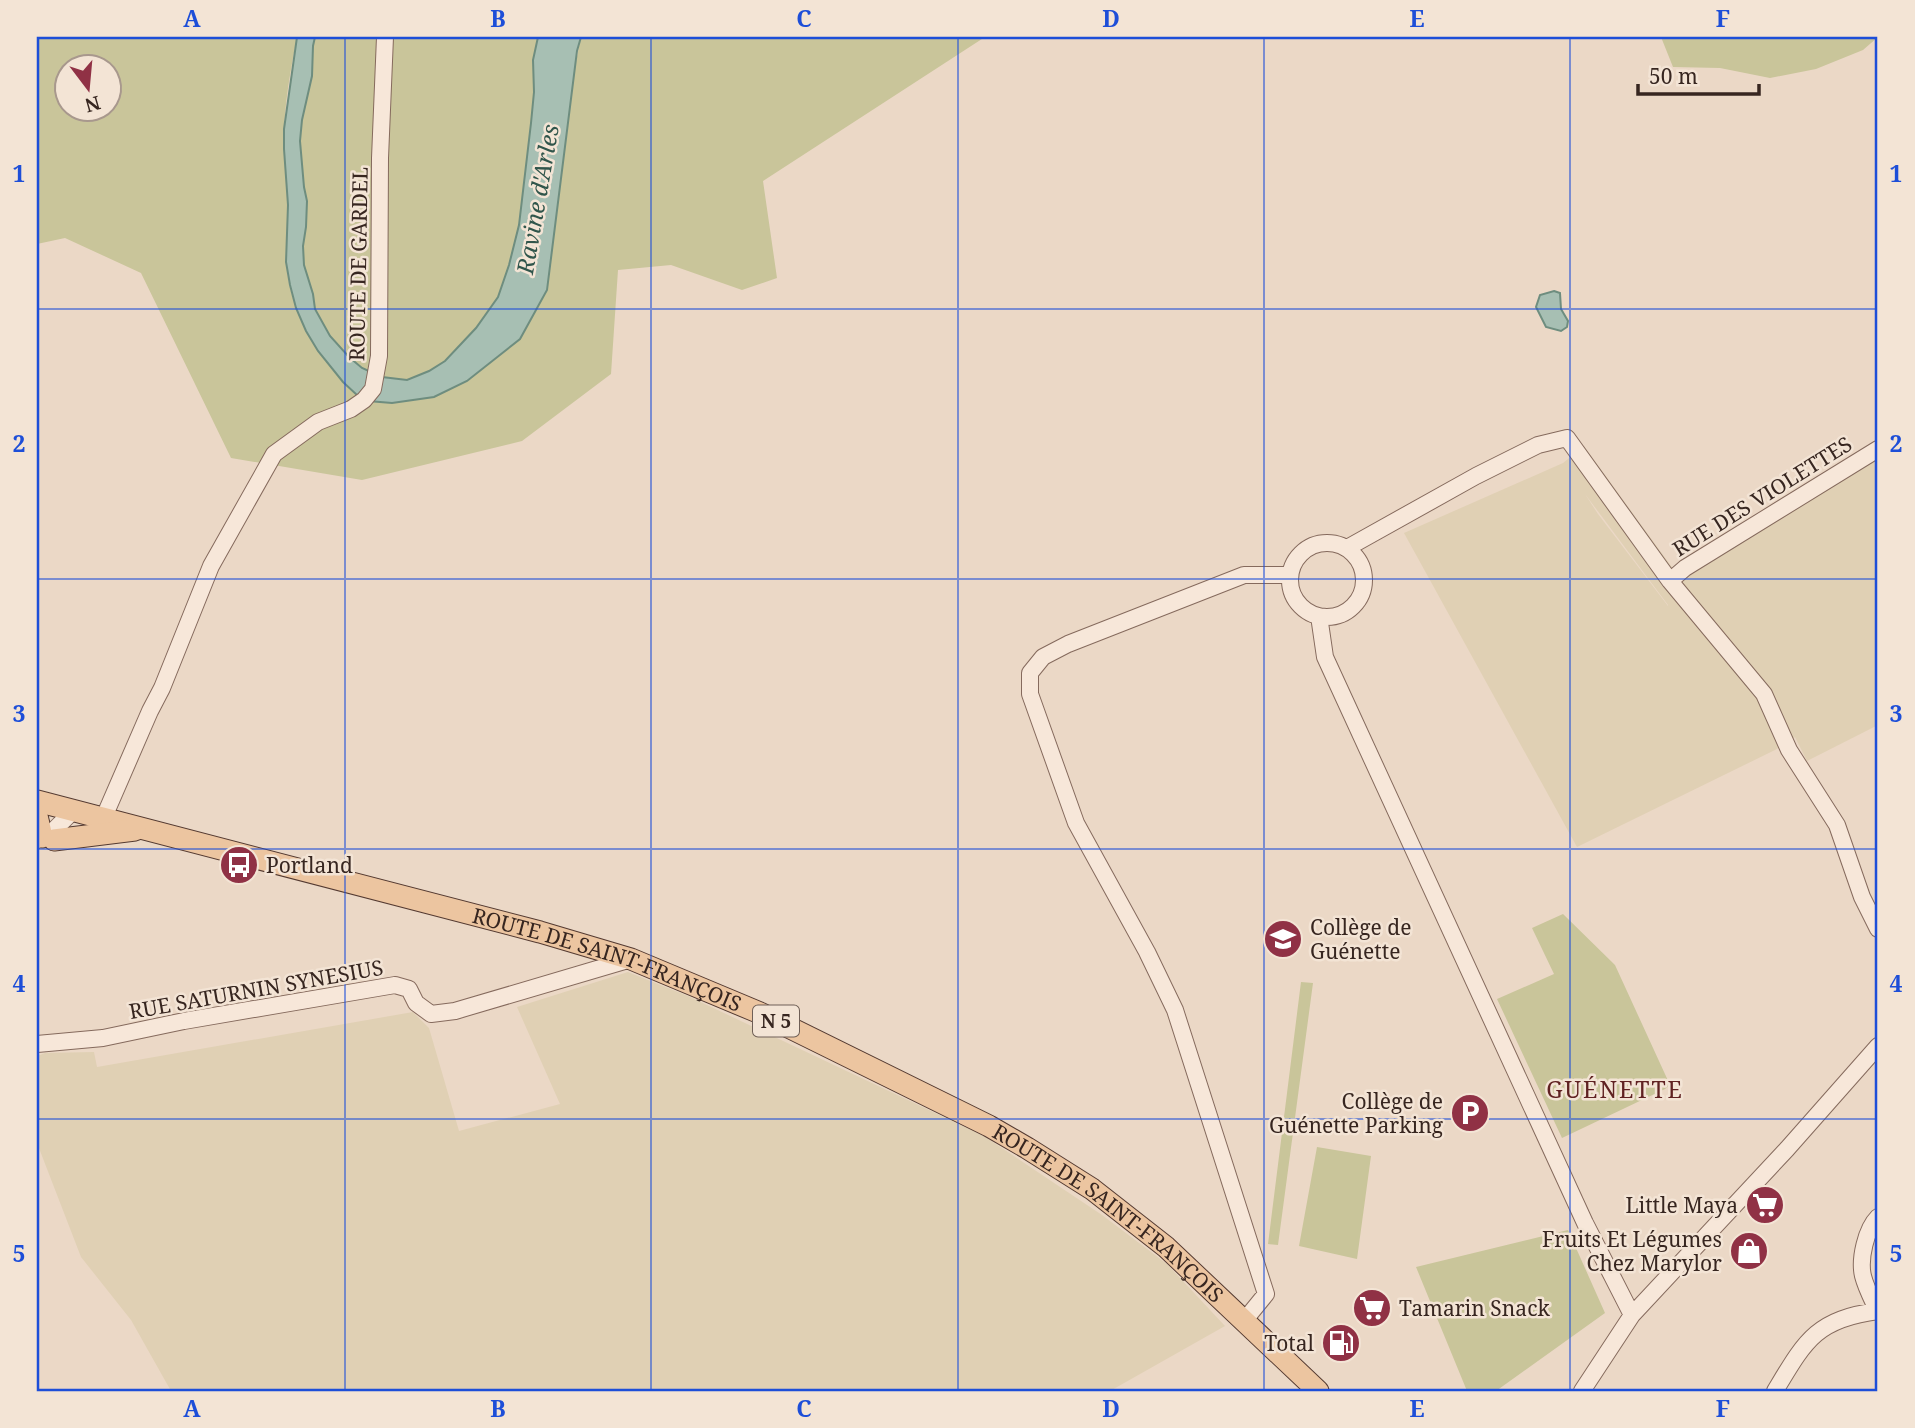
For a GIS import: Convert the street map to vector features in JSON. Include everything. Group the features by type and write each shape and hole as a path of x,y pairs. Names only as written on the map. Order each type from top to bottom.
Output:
{"main road":[{"name":"ROUTE DE SAINT-FRANÇOIS","path":"37,801 540,932 631,959 760,1013 989,1126 1092,1189 1166,1247 1318,1391"},
{"path":"37,816 42,840 144,828"}],"street":[{"name":"ROUTE DE GARDEL","path":"89,814 162,688 211,566 274,454 318,422 351,409 373,389 379,356 380,158 385,37"},
{"path":"1346,548 1538,445 1567,438 1670,581 1764,694 1790,750 1838,825 1862,897 1878,929"},
{"name":"RUE DES VIOLETTES","path":"1670,581 1685,568 1878,449"},
{"path":"1323,543 1346,548 1356,556 1362,566 1363,590 1358,601 1338,616 1325,618 1313,615 1294,599 1290,575 1294,563 1301,553 1311,546 1323,543"},
{"path":"1244,1321 1266,1294 1175,1010 1147,951 1076,823 1030,694 1030,673 1043,657 1068,644 1244,575 1290,575"},
{"path":"1318,616 1325,657 1585,1223 1632,1315"},
{"path":"42,840 54,830 89,814"},
{"name":"RUE SATURNIN SYNESIUS","path":"37,1044 103,1038 184,1021 395,985 409,989 416,1003 431,1014 455,1011 631,959"},
{"path":"1582,1391 1632,1315 1787,1149 1878,1046"},
{"path":"1775,1391 1810,1339 1828,1324 1852,1314 1878,1312 1862,1274 1864,1246 1872,1223 1878,1217"}],"shaded area":[{"path":"37,37 297,37 284,134 288,199 286,265 289,281 304,326 320,353 357,394 368,401 520,339 581,37 985,37 763,181 777,278 742,290 671,265 618,270 611,374 522,441 362,480 231,458 141,273 65,238 37,244"},
{"path":"315,37 538,37 533,60 534,92 519,225 498,297 476,328 445,361 407,380 382,377 362,368 330,336 314,309 313,294 304,265 307,201 300,141 312,76"},
{"path":"1661,37 1878,37 1863,50 1816,69 1770,78 1720,68 1673,67"},
{"path":"1584,446 1674,570 1878,457 1878,725 1807,761 1795,737 1775,750 1577,847 1404,533 1563,463","holes":["1585,494 1668,605 1598,514"]},
{"path":"1563,914 1615,965 1670,1085 1562,1138 1497,999 1554,974 1532,928"},
{"path":"628,972 688,996 984,1136 1102,1215 1167,1264 1225,1326 1110,1391 171,1391 131,1320 81,1257 37,1143 37,1056 45,1053 94,1052 97,1067 413,1012 429,1028 459,1131 560,1104 517,1007"},
{"path":"1301,982 1313,983 1278,1245 1268,1244"},
{"path":"1317,1147 1371,1156 1357,1259 1299,1246"},
{"path":"1568,1230 1605,1313 1496,1391 1467,1391 1416,1267"}],"water":[{"name":"Ravine d'Arles","path":"297,37 315,37 312,76 300,141 307,201 304,265 315,309 330,336 362,368 382,377 407,380 445,361 476,328 498,297 519,225 534,92 533,60 538,37 581,37 547,290 520,339 467,381 434,397 392,403 368,401 358,396 318,351 296,308 286,262 288,205 284,129"},
{"path":"1554,291 1560,293 1561,309 1568,321 1567,327 1561,331 1546,327 1536,307 1540,295"}],"place":[{"name":"Portland","path":"239,865"},
{"name":"Collège de Guénette","path":"1283,939"},
{"name":"Collège de Guénette Parking","path":"1470,1113"},
{"name":"Little Maya","path":"1765,1205"},
{"name":"Fruits Et Légumes Chez Marylor","path":"1749,1251"},
{"name":"Tamarin Snack","path":"1372,1308"},
{"name":"Total","path":"1341,1343"}],"district":[{"name":"GUÉNETTE","path":"1615,1089"}]}
